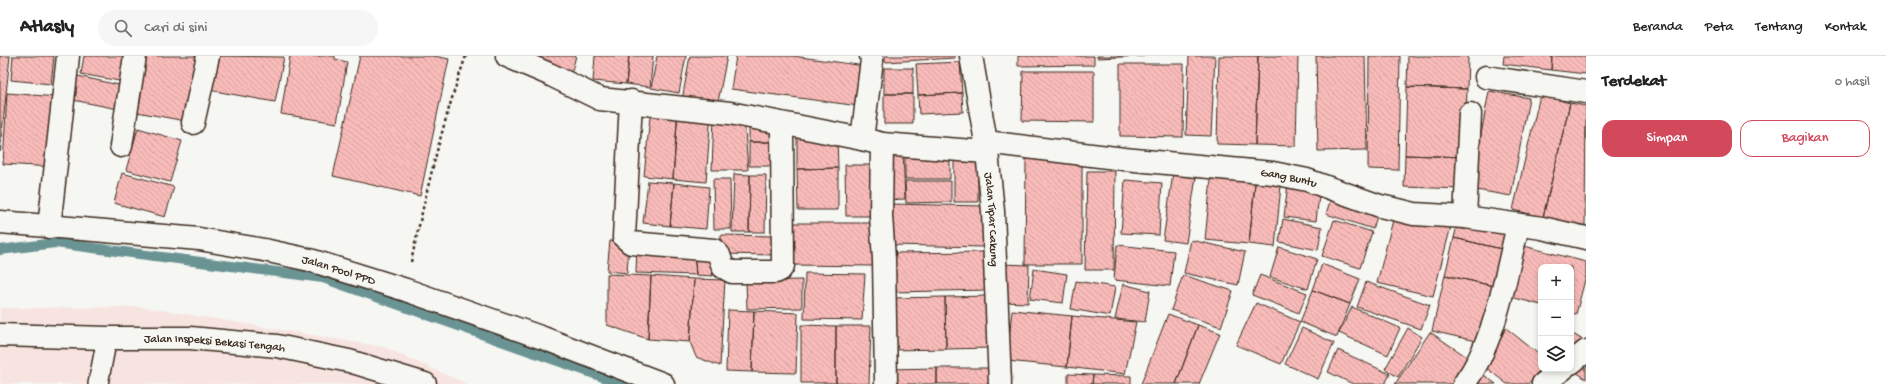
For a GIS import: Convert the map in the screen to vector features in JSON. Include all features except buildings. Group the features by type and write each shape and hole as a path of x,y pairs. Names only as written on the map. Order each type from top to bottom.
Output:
{"street":[{"path":"49,227 68,56"},
{"path":"121,146 135,56"},
{"path":"193,123 208,56"},
{"name":"Gang Buntu","path":"507,56 549,74 600,99 730,113 872,142 986,147 1273,173 1306,180 1380,206 1414,214 1465,217 1518,226 1542,228 1586,238"},
{"path":"871,56 872,142 881,216 884,260 886,384"},
{"name":"Jalan Tipar Cakung","path":"971,56 986,147 993,211 1000,384"},
{"path":"1486,77 1586,92"},
{"path":"631,102 624,237 631,242 714,250 719,255 723,267 732,272 776,272 783,266 782,124"},
{"path":"1465,217 1470,114"},
{"name":"Jalan Pool PPD","path":"0,222 199,239 264,250 310,260 406,290 543,338 662,384"},
{"path":"1464,384 1476,369 1486,348 1518,226"},
{"name":"Jalan Inspeksi Bekasi Tengah","path":"0,335 107,338 190,338 276,346 349,361 425,384"},
{"path":"1574,361 1586,351"},
{"path":"1543,384 1559,372"}],"lane":[{"path":"98,384 107,338"}],"path":[{"path":"406,290 421,216 449,104 466,56"}],"shaded area":[{"path":"143,307 384,347 467,384 0,384 0,308"}],"waterway":[{"path":"0,250 55,243 323,278 623,384"}]}
